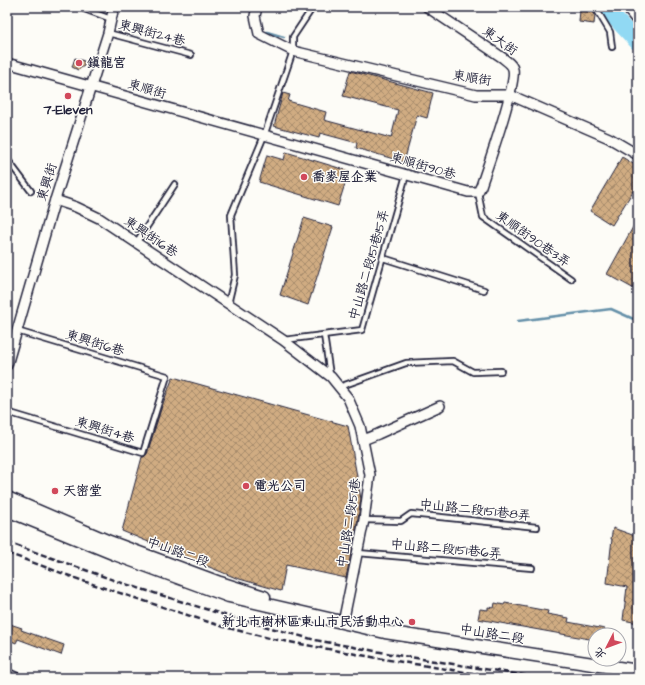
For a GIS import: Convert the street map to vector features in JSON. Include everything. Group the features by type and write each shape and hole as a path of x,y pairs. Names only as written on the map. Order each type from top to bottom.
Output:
{"main road":[{"name":"中山路二段","path":"7,498 108,541 220,583 343,623"},
{"name":"中山路二段","path":"7,510 115,554 229,596 385,632 638,671"}],"street":[{"name":"東興街","path":"7,365 55,200 108,33 114,7"},
{"name":"東順街","path":"257,7 255,16 259,34 292,51 476,95 510,96 609,138 638,155"},
{"name":"東大街","path":"427,7 513,66 514,74 510,96"},
{"path":"626,7 638,22"},
{"name":"東順街","path":"7,63 264,136"},
{"path":"478,192 510,96"},
{"name":"東順街90巷","path":"264,136 468,192 478,192"},
{"name":"東興街16巷","path":"55,200 76,207 98,218 283,340"},
{"name":"中山路二段151巷","path":"283,340 331,377 348,398 360,426 363,440 370,475 358,553 343,623"},
{"path":"363,440 440,406"}],"lane":[{"path":"79,7 111,19"},
{"path":"228,304 235,275 231,215 264,136 292,51 293,37 313,7"},
{"path":"595,7 610,32 612,47"},
{"name":"東興街24巷","path":"108,33 191,55"},
{"path":"7,159 31,191"},
{"name":"中山路二段151巷15弄","path":"283,340 362,330 406,175"},
{"path":"136,243 175,184"},
{"name":"東順街90巷3弄","path":"478,192 483,217 571,279"},
{"path":"382,258 484,290"},
{"name":"東興街6巷","path":"17,331 167,376"},
{"path":"324,335 331,377"},
{"path":"339,387 406,363 453,361 473,372 501,371"},
{"name":"東興街4巷","path":"7,412 143,453 167,376"},
{"name":"中山路二段151巷8弄","path":"364,520 401,521 410,514 537,527"},
{"name":"中山路二段151巷6弄","path":"358,553 532,568"},
{"path":"7,671 22,678"}],"building":[{"path":"580,10 593,12 595,15 594,24 579,22"},
{"name":"鎮龍宮","path":"75,58 84,61 84,66 78,70 72,67"},
{"path":"350,71 433,93 427,118 417,115 404,162 356,148 357,143 320,133 319,138 274,126 283,93 290,95 288,101 326,112 324,120 391,138 398,110 343,96"},
{"name":"喬麥屋企業","path":"286,152 349,171 338,206 259,182 267,155 284,160"},
{"path":"622,157 638,167 638,183 612,225 590,211"},
{"path":"304,218 333,227 308,305 280,295"},
{"path":"638,218 638,291 607,274"},
{"name":"電光公司","path":"173,377 348,426 361,499 346,578 286,565 281,591 236,578 122,531 142,457 147,454"},
{"path":"613,528 638,537 638,623 623,620 627,587 607,583"},
{"path":"495,603 504,605 505,603 548,611 547,614 569,618 568,622 594,627 587,627 587,639 478,619 480,609 488,610 488,607 494,608"},
{"path":"7,623 22,628 21,630 64,645 61,655 18,639 16,643 7,639"}],"waterway":[{"path":"608,7 612,15 638,43"},
{"path":"267,32 284,37"},
{"path":"518,321 611,309 638,321"}],"tunnel":[{"path":"148,674 150,678"}],"railway":[{"path":"7,542 119,582 231,617 315,640 541,678"},
{"path":"7,553 86,582 224,627 273,639 383,659 503,678"}],"place":[{"name":"鎮龍宮","path":"79,63"},
{"name":"7-Eleven","path":"68,96"},
{"name":"喬麥屋企業","path":"304,177"},
{"name":"電光公司","path":"246,486"},
{"name":"天密堂","path":"55,491"},
{"name":"新北市樹林區東山市民活動中心","path":"412,622"}]}
